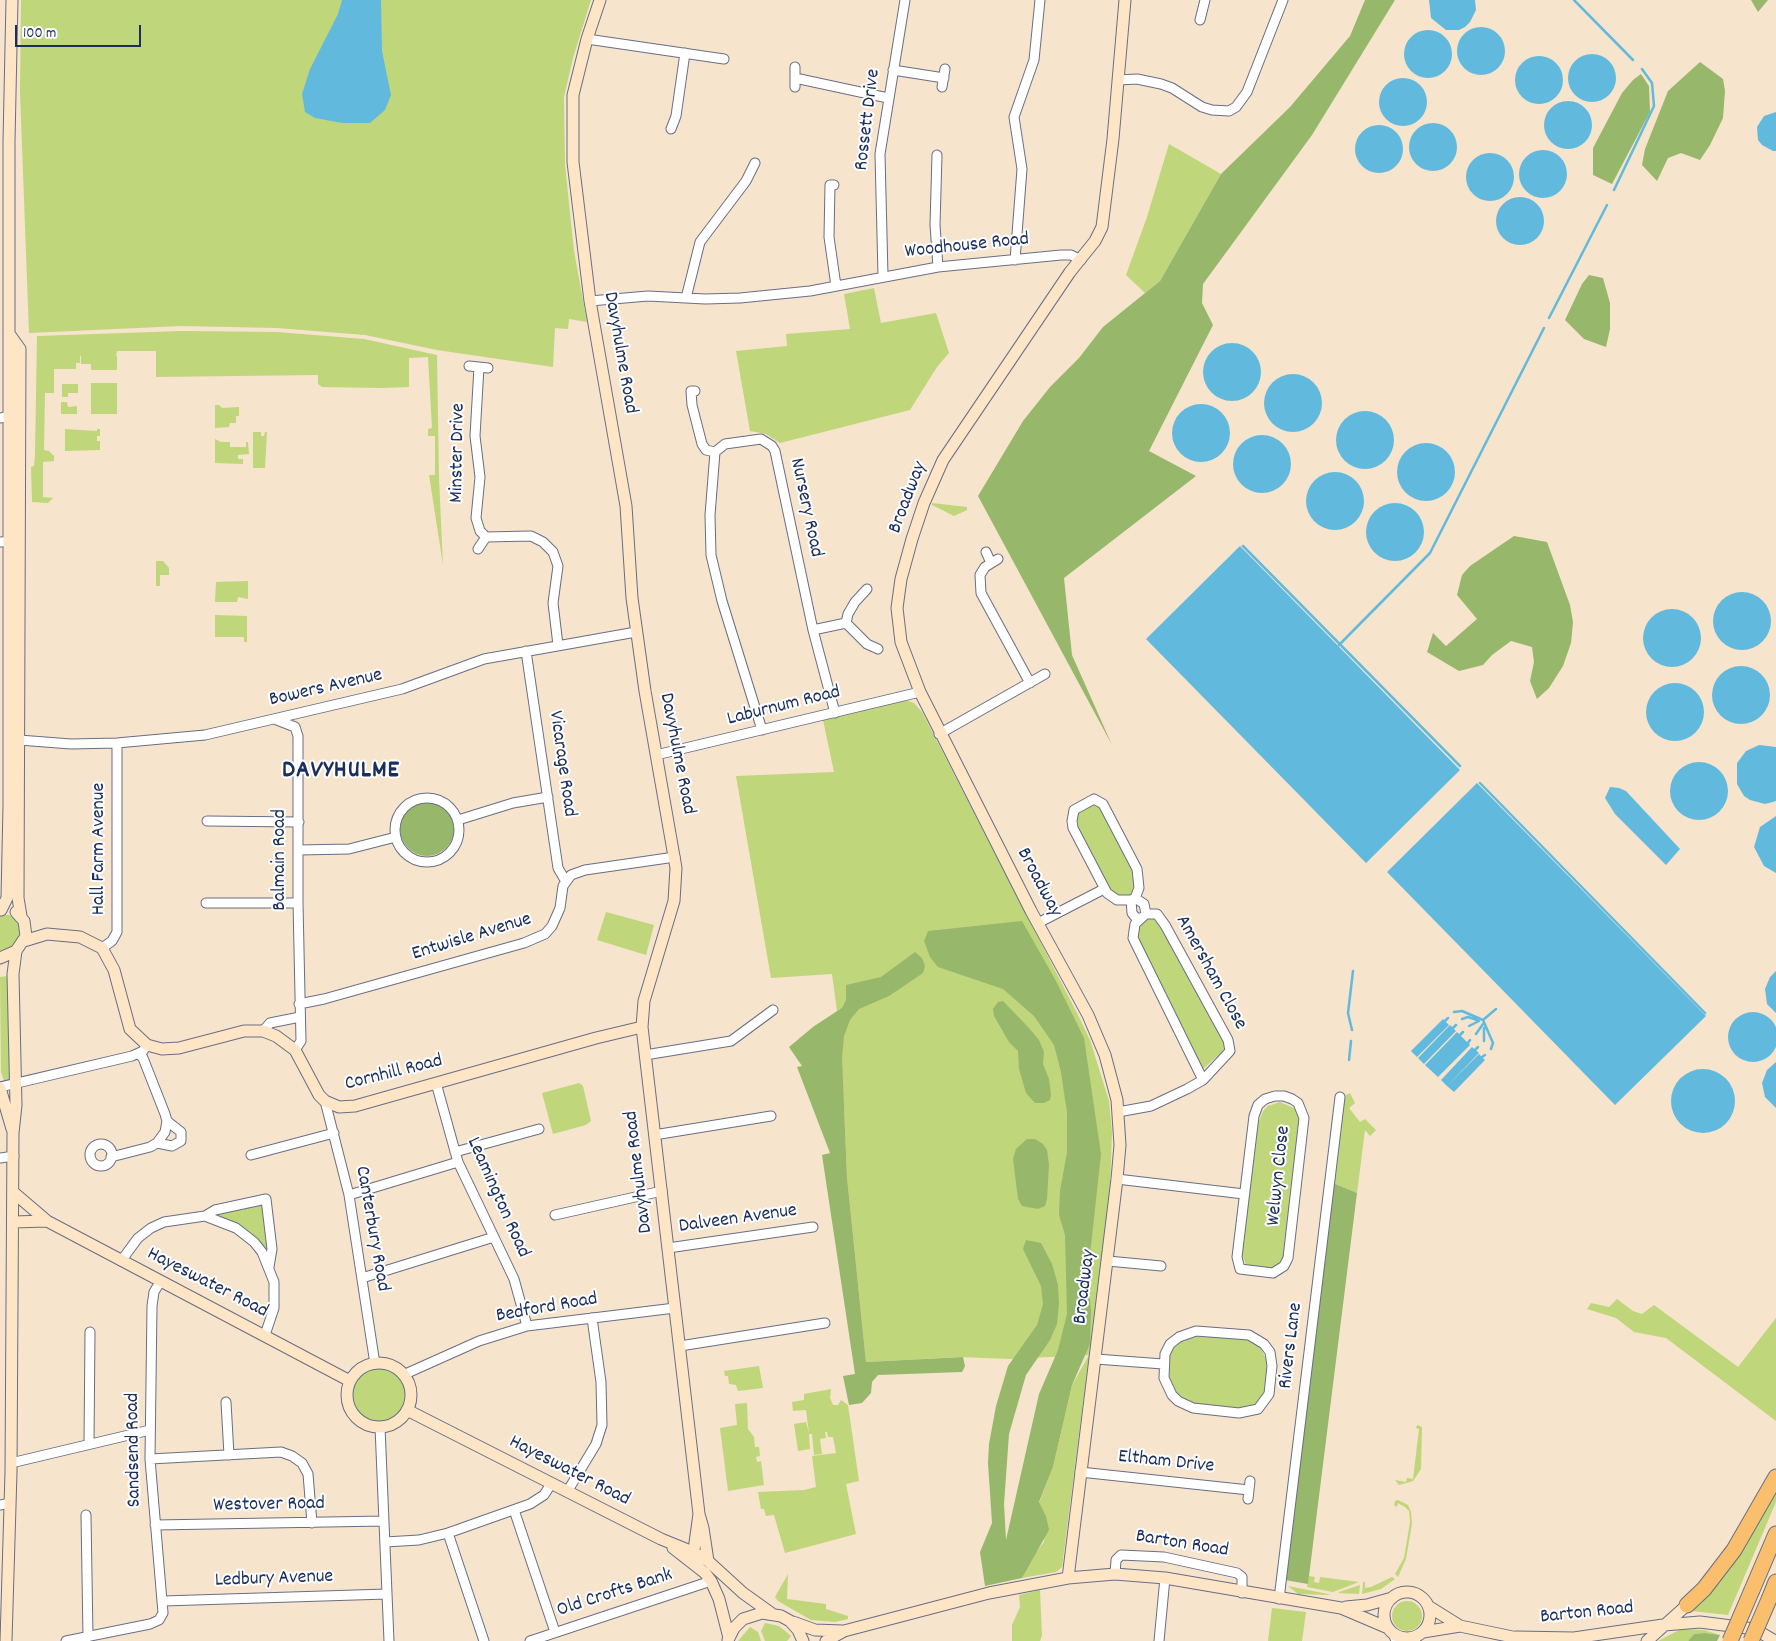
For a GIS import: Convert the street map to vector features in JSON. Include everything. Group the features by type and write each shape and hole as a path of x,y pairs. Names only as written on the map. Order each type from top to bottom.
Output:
{"highway":[{"path":"1687,1606 1725,1564 1776,1476"},
{"path":"1730,1641 1776,1534"},
{"path":"1751,1641 1776,1582"}],"street":[{"path":"6,1641 5,1504 11,1463 15,1084 13,974 20,946 27,931 18,898 11,730 10,417 5,335 4,141 12,0"},
{"name":"Davyhulme Road","path":"600,0 587,39 574,95 572,134 580,224 590,301 628,515 636,632 675,857 676,891 644,1001 642,1027 699,1514"},
{"name":"Rossett Drive","path":"883,276 879,166 888,98 905,0"},
{"path":"1015,260 1022,169 1014,117 1034,60 1040,0"},
{"path":"1081,260 1102,227 1125,0"},
{"path":"1200,20 1205,0"},
{"path":"1118,80 1137,79 1160,84 1172,88 1202,107 1212,110 1229,111 1236,107 1246,92 1283,0"},
{"path":"587,39 724,59"},
{"path":"671,129 676,116 685,52"},
{"path":"795,67 795,82 888,98"},
{"path":"893,70 944,78"},
{"path":"937,155 935,225 938,267"},
{"path":"686,298 700,242 746,181 755,163"},
{"path":"834,185 830,185 829,245 836,286"},
{"name":"Woodhouse Road","path":"590,301 628,296 740,298 836,286 938,267 1071,255 1081,260"},
{"name":"Broadway","path":"1068,1578 1117,1180 1120,1145 1118,1112 1111,1078 1098,1036 939,734 920,692 901,642 896,608 901,579 924,504 943,460 1070,272 1081,260"},
{"name":"Minster Drive","path":"479,367 475,436 480,477 476,518 480,530 486,537"},
{"path":"695,391 691,391 692,405 702,444 706,450 715,452 710,515 713,563 722,601 762,730"},
{"name":"Nursery Road","path":"715,452 726,444 754,438 767,442 775,451 813,630 835,712"},
{"path":"478,549 486,537 531,536 543,542 553,552 558,566 553,603 558,645"},
{"path":"986,552 995,561 980,575 981,593 1030,683"},
{"path":"846,623 848,614 855,602 867,590"},
{"path":"813,630 846,623"},
{"path":"846,623 867,644 878,649"},
{"name":"Bowers Avenue","path":"11,730 71,744 117,743 205,735 396,691 477,661 636,632"},
{"name":"Vicarage Road","path":"526,652 558,868 565,880"},
{"path":"939,734 1045,674"},
{"name":"Laburnum Road","path":"656,755 920,692"},
{"name":"Balmain Road","path":"274,719 290,723 295,727 298,736 298,903 301,1041 296,1050"},
{"path":"11,730 4,870 7,898 1,910 14,911 47,934 80,937 102,948 114,970 130,1029 167,1121 181,1132 181,1141 172,1146 157,1143 111,1157"},
{"name":"Hall Farm Avenue","path":"102,948 112,941 117,932 117,743"},
{"path":"458,820 513,803 548,797"},
{"path":"424,798 440,801 453,810 458,820 460,830 454,848 440,860 430,862 412,858 399,845 396,837 399,815 414,800 424,798"},
{"path":"1133,899 1117,900 1104,889 1073,828 1072,821 1076,808 1094,799 1103,804 1137,869 1140,880 1133,899 1139,915"},
{"path":"207,821 298,822"},
{"path":"299,850 348,849 396,837"},
{"path":"565,880 577,872 675,857"},
{"name":"Entwisle Avenue","path":"301,1004 535,939 545,934 557,917 565,880"},
{"path":"1038,923 1104,889"},
{"name":"Amersham Close","path":"1133,899 1144,904 1133,927 1133,938 1203,1080"},
{"path":"206,903 298,903"},
{"name":"Amersham Close","path":"1118,1112 1151,1106 1203,1080 1227,1058 1231,1046 1165,925 1157,914 1139,915"},
{"path":"0,958 20,946 47,934"},
{"path":"645,1055 730,1042 773,1010"},
{"path":"13,1133 0,1088 139,1052 180,1048 244,1031 263,1031 268,1024 300,1017"},
{"name":"Cornhill Road","path":"263,1031 276,1036 296,1050 314,1087 324,1102 339,1106 355,1106 596,1038 642,1027"},
{"name":"Leamington Road","path":"436,1083 454,1152 518,1290 527,1326"},
{"name":"Welwyn Close","path":"1275,1096 1284,1096 1292,1099 1298,1103 1304,1118 1288,1258 1280,1271 1273,1273 1245,1271 1237,1265 1244,1194 1254,1116 1258,1105 1265,1099 1275,1096"},
{"name":"Rivers Lane","path":"1279,1598 1340,1097"},
{"name":"Canterbury Road","path":"324,1102 334,1133 349,1195 375,1364"},
{"path":"654,1134 772,1116"},
{"path":"157,1143 165,1132 167,1121"},
{"path":"454,1152 539,1129"},
{"path":"251,1155 334,1133"},
{"path":"0,1158 14,1156"},
{"path":"349,1195 458,1162"},
{"name":"Welwyn Close","path":"1117,1180 1244,1194"},
{"path":"555,1215 662,1191"},
{"name":"Hayeswater Road","path":"13,1192 46,1221 350,1381"},
{"path":"122,1261 138,1238 151,1228 172,1220 205,1216 215,1210 266,1199 272,1249 269,1267"},
{"path":"205,1216 224,1222 247,1236 262,1252 274,1282 274,1308 265,1335"},
{"name":"Hayeswater Road","path":"13,1222 46,1221"},
{"name":"Dalveen Avenue","path":"668,1248 813,1227"},
{"path":"362,1278 494,1237"},
{"path":"1108,1261 1161,1266"},
{"name":"Sandsend Road","path":"88,1637 150,1624 161,1617 163,1601 150,1459 152,1306 154,1292 160,1282"},
{"name":"Bedford Road","path":"403,1375 479,1341 527,1326 675,1308"},
{"path":"567,1492 596,1444 602,1425 601,1382 592,1318"},
{"path":"680,1346 825,1323"},
{"path":"1205,1330 1249,1335 1257,1338 1270,1352 1272,1366 1269,1394 1258,1409 1244,1412 1193,1408 1178,1401 1172,1395 1164,1378 1163,1364 1170,1344 1188,1333 1205,1330"},
{"path":"88,1444 90,1332"},
{"path":"1096,1359 1163,1364"},
{"path":"375,1364 390,1366 403,1375 410,1389 407,1410 396,1422 380,1427 369,1426 354,1416 347,1399 350,1381 360,1370 375,1364"},
{"path":"226,1402 229,1455"},
{"name":"Hayeswater Road","path":"407,1410 661,1539 693,1558 708,1561 743,1594 771,1613 790,1621"},
{"path":"380,1427 388,1641"},
{"path":"11,1463 150,1430"},
{"path":"150,1459 281,1452 292,1456 302,1463 310,1485 312,1524"},
{"name":"Eltham Drive","path":"1080,1472 1249,1490"},
{"path":"385,1542 419,1540 448,1533 514,1510 538,1499 551,1484"},
{"path":"514,1510 555,1632"},
{"path":"693,1558 699,1514"},
{"path":"699,1514 704,1528 708,1561"},
{"path":"66,1641 88,1637 86,1515"},
{"name":"Westover Road","path":"155,1525 384,1522"},
{"path":"448,1533 484,1641"},
{"name":"Barton Road","path":"1115,1574 1116,1560 1122,1555 1164,1557 1238,1573 1242,1577 1242,1593"},
{"name":"Hayeswater Road","path":"693,1558 711,1581 719,1599 728,1639"},
{"name":"Barton Road","path":"844,1631 989,1593 1068,1578 1115,1574 1165,1578 1242,1593 1341,1608 1367,1605 1392,1598"},
{"path":"1159,1641 1165,1578"},
{"name":"Old Crofts Bank","path":"530,1641 545,1639 555,1632 711,1581"},
{"path":"1405,1592 1412,1593 1419,1596 1428,1606 1430,1620 1418,1636 1404,1638 1392,1634 1384,1616 1385,1609 1392,1598 1405,1592"},
{"name":"Ledbury Avenue","path":"163,1601 387,1594"},
{"name":"Barton Road","path":"1428,1606 1460,1626 1528,1641"},
{"path":"1647,1641 1663,1625 1687,1606"},
{"name":"Barton Road","path":"1341,1608 1392,1634"},
{"path":"728,1639 734,1628 743,1619 754,1614 771,1613"},
{"path":"790,1621 815,1630 844,1631"},
{"path":"790,1621 798,1630 803,1641"},
{"name":"Barton Road","path":"1516,1637 1574,1638 1663,1625 1700,1622 1747,1628 1758,1631 1775,1641"},
{"name":"Barton Road","path":"1418,1636 1460,1626"},
{"path":"826,1641 844,1631"}],"green space":[{"path":"21,0 591,0 573,58 564,97 565,165 574,251 587,322 569,319 568,329 555,328 553,367 437,350 365,335 277,328 181,326 29,333 20,92"},
{"path":"1365,0 1395,0 1312,135 1203,284 1202,303 1213,325 1149,451 1196,476 1064,578 1072,655 1112,745 978,496 1023,421 1050,387 1079,358 1103,327 1160,281 1221,174 1290,107 1350,36"},
{"path":"1751,0 1768,0 1758,12"},
{"path":"1700,62 1723,79 1725,91 1723,118 1710,145 1700,160 1681,153 1668,158 1657,181 1642,165 1645,149 1668,91"},
{"path":"1641,74 1649,86 1650,112 1612,184 1593,175 1593,148 1622,93"},
{"path":"1169,144 1221,174 1160,281 1145,293 1126,275 1147,217"},
{"path":"1589,275 1603,278 1610,303 1610,329 1606,347 1584,339 1565,320 1582,284"},
{"path":"874,288 881,323 936,313 949,353 937,367 910,410 780,443 766,434 750,431 736,351 787,346 786,334 850,329 844,294"},
{"path":"182,331 277,332 364,339 437,355 439,478 443,565 429,475 435,475 435,436 428,436 428,429 432,428 428,357 409,358 409,387 382,388 322,387 318,384 318,375 156,377 156,351 117,351 116,356 80,356 80,363 76,363 76,369 54,369 54,393 45,393 44,450 49,451 54,456 54,461 43,462 43,497 53,498 48,503 32,502 31,467 34,466 35,455 37,336"},
{"path":"81,356 117,356 117,370 91,370 91,364 81,364"},
{"path":"91,383 117,383 117,414 91,414"},
{"path":"62,384 78,384 78,393 68,393 68,397 62,397"},
{"path":"61,402 67,402 68,407 77,406 77,414 61,414"},
{"path":"215,405 219,405 222,408 239,407 239,416 236,416 236,423 230,423 229,427 215,428"},
{"path":"65,429 97,431 97,429 100,429 100,436 97,436 97,441 100,441 100,450 65,451"},
{"path":"253,432 261,432 261,436 264,436 265,432 267,432 265,468 253,468"},
{"path":"215,439 221,442 230,442 230,447 246,447 246,442 248,442 249,454 238,455 238,459 243,459 243,464 215,463"},
{"path":"932,503 967,507 967,510 954,516 932,505"},
{"path":"1514,536 1547,542 1570,605 1573,622 1571,643 1563,666 1549,688 1537,699 1530,681 1534,662 1532,647 1511,641 1492,655 1483,665 1459,671 1427,652 1433,633 1446,646 1477,619 1457,595 1462,575 1470,566"},
{"path":"156,561 163,561 169,568 169,575 160,575 160,586 156,586"},
{"path":"248,581 248,599 238,597 237,602 215,602 216,582"},
{"path":"215,615 247,616 247,642 244,642 244,637 215,637"},
{"path":"906,700 914,703 922,712 1077,1013 1090,1040 1109,1101 1112,1132 1110,1192 1062,1567 1056,1572 1022,1578 1033,1556 1044,1542 1046,1516 1039,1503 1053,1467 1072,1385 1089,1355 1010,1359 959,1357 866,1362 847,1177 844,1107 831,1059 813,1027 837,1011 832,974 771,978 736,776 834,772 823,720"},
{"path":"427,802 437,804 446,810 452,819 454,829 452,839 446,848 437,854 427,856 417,854 408,848 402,839 400,829 402,819 408,810 417,804"},
{"path":"1095,804 1101,805 1134,868 1136,884 1130,896 1121,898 1109,890 1076,825 1076,814"},
{"path":"606,912 654,925 646,955 597,940"},
{"path":"0,915 9,915 18,920 22,934 9,949 0,953"},
{"path":"1156,917 1223,1038 1225,1046 1223,1051 1203,1069 1136,937 1138,923 1143,918"},
{"path":"1022,921 1056,981 1084,1038 1101,1154 1088,1273 1091,1312 1090,1344 1072,1385 1053,1467 1039,1502 1046,1516 1049,1530 1022,1578 985,1586 980,1552 992,1523 988,1463 989,1444 996,1406 1008,1366 1037,1325 1043,1304 1041,1286 1023,1249 1026,1240 1041,1243 1052,1264 1058,1285 1059,1303 1057,1324 1050,1340 1026,1375 1009,1434 1004,1504 1006,1540 1039,1394 1058,1350 1067,1314 1065,1235 1059,1215 1060,1191 1067,1152 1067,1113 1061,1072 1054,1045 1034,1016 1003,989 938,967 930,957 924,941 928,931"},
{"path":"915,952 922,958 925,966 923,973 889,996 859,1009 850,1020 844,1036 842,1058 847,1177 866,1362 963,1357 965,1366 962,1372 878,1375 872,1382 871,1393 862,1403 849,1405 843,1376 855,1374 822,1155 830,1153 797,1067 802,1066 789,1047 813,1027 842,1008 846,1000 846,985 881,977"},
{"path":"8,976 11,1079 4,1081 1,1072 0,977"},
{"path":"1003,1001 1039,1040 1044,1052 1043,1064 1049,1079 1051,1094 1050,1100 1044,1103 1035,1103 1026,1093 1019,1069 1018,1051 1009,1042 994,1016 993,1009 998,1002"},
{"path":"579,1083 583,1086 591,1121 586,1125 553,1134 542,1093"},
{"path":"1350,1093 1355,1103 1349,1108 1360,1122 1365,1119 1376,1130 1370,1136 1365,1130 1357,1193 1333,1183 1344,1101 1346,1095"},
{"path":"1280,1102 1294,1108 1299,1114 1300,1123 1283,1259 1281,1264 1272,1269 1247,1267 1242,1255 1258,1124 1263,1111 1268,1106"},
{"path":"1027,1139 1035,1139 1043,1144 1047,1150 1049,1165 1047,1199 1045,1206 1038,1209 1022,1206 1018,1199 1013,1159 1016,1149"},
{"path":"1333,1183 1357,1193 1308,1584 1285,1580"},
{"path":"262,1204 267,1250 248,1232 216,1215"},
{"path":"1617,1299 1633,1311 1642,1314 1654,1305 1738,1367 1776,1318 1776,1421 1666,1338 1634,1332 1616,1318 1587,1309 1591,1303 1609,1307"},
{"path":"1196,1336 1249,1339 1259,1346 1267,1360 1267,1367 1264,1393 1256,1405 1239,1409 1194,1403 1175,1393 1169,1377 1170,1356 1174,1348 1181,1342"},
{"path":"759,1366 763,1388 738,1391 736,1385 729,1384 728,1376 725,1376 724,1371"},
{"path":"379,1368 389,1370 398,1376 404,1385 406,1395 404,1405 398,1414 389,1420 379,1422 369,1420 360,1414 354,1405 352,1395 354,1385 360,1376 369,1370"},
{"path":"831,1389 830,1398 833,1405 838,1405 841,1400 848,1405 859,1481 846,1484 856,1534 785,1553 774,1515 766,1516 764,1509 761,1509 758,1492 804,1490 816,1487 812,1456 836,1453 833,1437 828,1437 827,1432 825,1432 826,1438 820,1439 822,1454 814,1455 812,1434 809,1434 810,1449 798,1451 794,1424 806,1422 809,1433 806,1410 793,1411 792,1402 804,1400 804,1394"},
{"path":"747,1403 748,1429 754,1437 755,1447 759,1447 760,1456 756,1457 757,1462 761,1461 764,1485 728,1491 720,1428 737,1425 735,1404"},
{"path":"1417,1425 1422,1427 1421,1469 1413,1481 1399,1485 1395,1480 1406,1482 1407,1478 1413,1479 1419,1429 1416,1428"},
{"path":"1776,1491 1776,1502 1728,1615 1691,1611 1729,1570"},
{"path":"1398,1500 1408,1505 1412,1524 1406,1559 1398,1577 1395,1574 1404,1558 1410,1522 1409,1511 1398,1503 1397,1507 1394,1505 1395,1501"},
{"path":"788,1574 787,1599 826,1604 826,1609 848,1616 848,1619 835,1622 811,1620 778,1601 775,1597"},
{"path":"1309,1576 1315,1577 1314,1582 1319,1583 1320,1577 1359,1582 1333,1592 1307,1587"},
{"path":"1392,1577 1395,1579 1381,1589 1362,1594 1363,1582 1365,1582 1365,1588 1371,1587"},
{"path":"1360,1585 1359,1594 1339,1593 1339,1592"},
{"path":"1288,1586 1328,1594 1330,1595 1298,1594"},
{"path":"1040,1590 1042,1636 1040,1641 1012,1641 1012,1625 1020,1607 1019,1595"},
{"path":"1407,1601 1418,1605 1422,1616 1418,1627 1407,1631 1396,1627 1392,1616 1396,1605"},
{"path":"1272,1608 1306,1612 1302,1641 1268,1641"},
{"path":"765,1623 779,1626 791,1636 787,1641 765,1641 761,1631"},
{"path":"750,1627 758,1632 761,1641 738,1641"},
{"path":"1681,1629 1704,1630 1720,1635 1694,1634 1688,1641 1658,1641"},
{"path":"1694,1634 1720,1635 1717,1641 1688,1641"}],"water":[{"path":"342,0 381,0 382,51 391,95 385,110 370,123 342,123 315,118 305,112 302,94 310,69 338,14"},
{"path":"1429,0 1475,0 1476,10 1465,27 1459,30 1446,30 1431,18"},
{"path":"1481,27 1490,29 1498,34 1503,42 1505,51 1503,60 1498,68 1490,73 1481,75 1472,73 1464,68 1459,60 1457,51 1459,42 1464,34 1472,29"},
{"path":"1428,30 1437,32 1445,37 1450,45 1452,54 1450,63 1445,71 1437,76 1428,78 1419,76 1411,71 1406,63 1404,54 1406,45 1411,37 1419,32"},
{"path":"1592,54 1601,56 1609,61 1614,69 1616,78 1614,87 1609,95 1601,100 1592,102 1583,100 1575,95 1570,87 1568,78 1570,69 1575,61 1583,56"},
{"path":"1539,56 1548,58 1556,63 1561,71 1563,80 1561,89 1556,97 1548,102 1539,104 1530,102 1522,97 1517,89 1515,80 1517,71 1522,63 1530,58"},
{"path":"1403,78 1412,80 1420,85 1425,93 1427,102 1425,111 1420,119 1412,124 1403,126 1394,124 1386,119 1381,111 1379,102 1381,93 1386,85 1394,80"},
{"path":"1568,101 1577,103 1585,108 1590,116 1592,125 1590,134 1585,142 1577,147 1568,149 1559,147 1551,142 1546,134 1544,125 1546,116 1551,108 1559,103"},
{"path":"1776,112 1776,151 1773,151 1762,145 1758,140 1757,127 1764,116"},
{"path":"1433,123 1442,125 1450,130 1455,138 1457,147 1455,156 1450,164 1442,169 1433,171 1424,169 1416,164 1411,156 1409,147 1411,138 1416,130 1424,125"},
{"path":"1379,125 1388,127 1396,132 1401,140 1403,149 1401,158 1396,166 1388,171 1379,173 1370,171 1362,166 1357,158 1355,149 1357,140 1362,132 1370,127"},
{"path":"1543,150 1552,152 1560,157 1565,165 1567,174 1565,183 1560,191 1552,196 1543,198 1534,196 1526,191 1521,183 1519,174 1521,165 1526,157 1534,152"},
{"path":"1490,153 1499,155 1507,160 1512,168 1514,177 1512,186 1507,194 1499,199 1490,201 1481,199 1473,194 1468,186 1466,177 1468,168 1473,160 1481,155"},
{"path":"1520,197 1529,199 1537,204 1542,212 1544,221 1542,230 1537,238 1529,243 1520,245 1511,243 1503,238 1498,230 1496,221 1498,212 1503,204 1511,199"},
{"path":"1226,343 1238,343 1253,351 1261,366 1261,378 1253,393 1238,401 1226,401 1211,393 1203,378 1203,366 1211,351"},
{"path":"1287,374 1299,374 1314,382 1322,397 1322,409 1314,424 1299,432 1287,432 1272,424 1264,409 1264,397 1272,382"},
{"path":"1195,404 1207,404 1222,412 1230,427 1230,439 1222,454 1207,462 1195,462 1180,454 1172,439 1172,427 1180,412"},
{"path":"1359,411 1371,411 1386,419 1394,434 1394,446 1386,461 1371,469 1359,469 1344,461 1336,446 1336,434 1344,419"},
{"path":"1256,435 1268,435 1283,443 1291,458 1291,470 1283,485 1268,493 1256,493 1241,485 1233,470 1233,458 1241,443"},
{"path":"1420,443 1432,443 1447,451 1455,466 1455,478 1447,493 1432,501 1420,501 1405,493 1397,478 1397,466 1405,451"},
{"path":"1329,472 1341,472 1356,480 1364,495 1364,507 1356,522 1341,530 1329,530 1314,522 1306,507 1306,495 1314,480"},
{"path":"1389,503 1401,503 1416,511 1424,526 1424,538 1416,553 1401,561 1389,561 1374,553 1366,538 1366,526 1374,511"},
{"path":"1240,546 1460,770 1366,863 1146,639"},
{"path":"1736,592 1748,592 1763,600 1771,615 1771,627 1763,642 1748,650 1736,650 1721,642 1713,627 1713,615 1721,600"},
{"path":"1666,609 1678,609 1693,617 1701,632 1701,644 1693,659 1678,667 1666,667 1651,659 1643,644 1643,632 1651,617"},
{"path":"1735,666 1747,666 1762,674 1770,689 1770,701 1762,716 1747,724 1735,724 1720,716 1712,701 1712,689 1720,674"},
{"path":"1669,683 1681,683 1696,691 1704,706 1704,718 1696,733 1681,741 1669,741 1654,733 1646,718 1646,706 1654,691"},
{"path":"1759,745 1776,747 1776,801 1765,804 1750,800 1744,796 1737,784 1737,763 1746,751"},
{"path":"1693,762 1705,762 1720,770 1728,785 1728,797 1720,812 1705,820 1693,820 1678,812 1670,797 1670,785 1678,770"},
{"path":"1477,783 1706,1016 1615,1105 1387,872"},
{"path":"1610,787 1626,791 1680,849 1666,865 1615,814 1605,798"},
{"path":"1776,816 1776,873 1764,866 1754,847 1760,827"},
{"path":"1776,971 1776,1013 1767,1004 1765,989 1770,977"},
{"path":"1748,1012 1758,1012 1771,1019 1778,1032 1778,1042 1771,1055 1758,1062 1748,1062 1739,1058 1732,1051 1728,1042 1728,1032 1732,1023 1739,1016"},
{"path":"1443,1019 1449,1025 1417,1057 1411,1051"},
{"path":"1450,1025 1456,1031 1424,1064 1418,1058"},
{"path":"1457,1032 1470,1045 1438,1077 1425,1065"},
{"path":"1472,1047 1479,1053 1447,1086 1441,1080"},
{"path":"1479,1054 1485,1060 1454,1092 1447,1086"},
{"path":"1776,1062 1776,1108 1765,1097 1762,1083 1767,1070"},
{"path":"1703,1069 1721,1075 1729,1083 1735,1101 1729,1119 1721,1127 1703,1133 1685,1127 1677,1119 1671,1101 1677,1083 1685,1075"}],"waterway":[{"path":"1574,0 1633,60"},
{"path":"1614,190 1654,106 1652,83 1642,69"},
{"path":"1549,318 1607,205"},
{"path":"1339,645 1430,553 1544,328"},
{"path":"1243,546 1460,766"},
{"path":"1480,783 1705,1013"},
{"path":"1352,1030 1348,1013 1353,971"},
{"path":"1483,1020 1496,1009"},
{"path":"1454,1012 1462,1011 1483,1020"},
{"path":"1462,1019 1468,1017 1477,1020"},
{"path":"1445,1021 1448,1018"},
{"path":"1483,1020 1493,1043 1491,1049"},
{"path":"1469,1026 1479,1021"},
{"path":"1476,1034 1483,1024"},
{"path":"1453,1028 1456,1025"},
{"path":"1484,1028 1484,1041"},
{"path":"1460,1035 1463,1032"},
{"path":"1349,1060 1351,1041"},
{"path":"1475,1050 1478,1047"}],"district":[{"name":"DAVYHULME","path":"341,773"}]}
